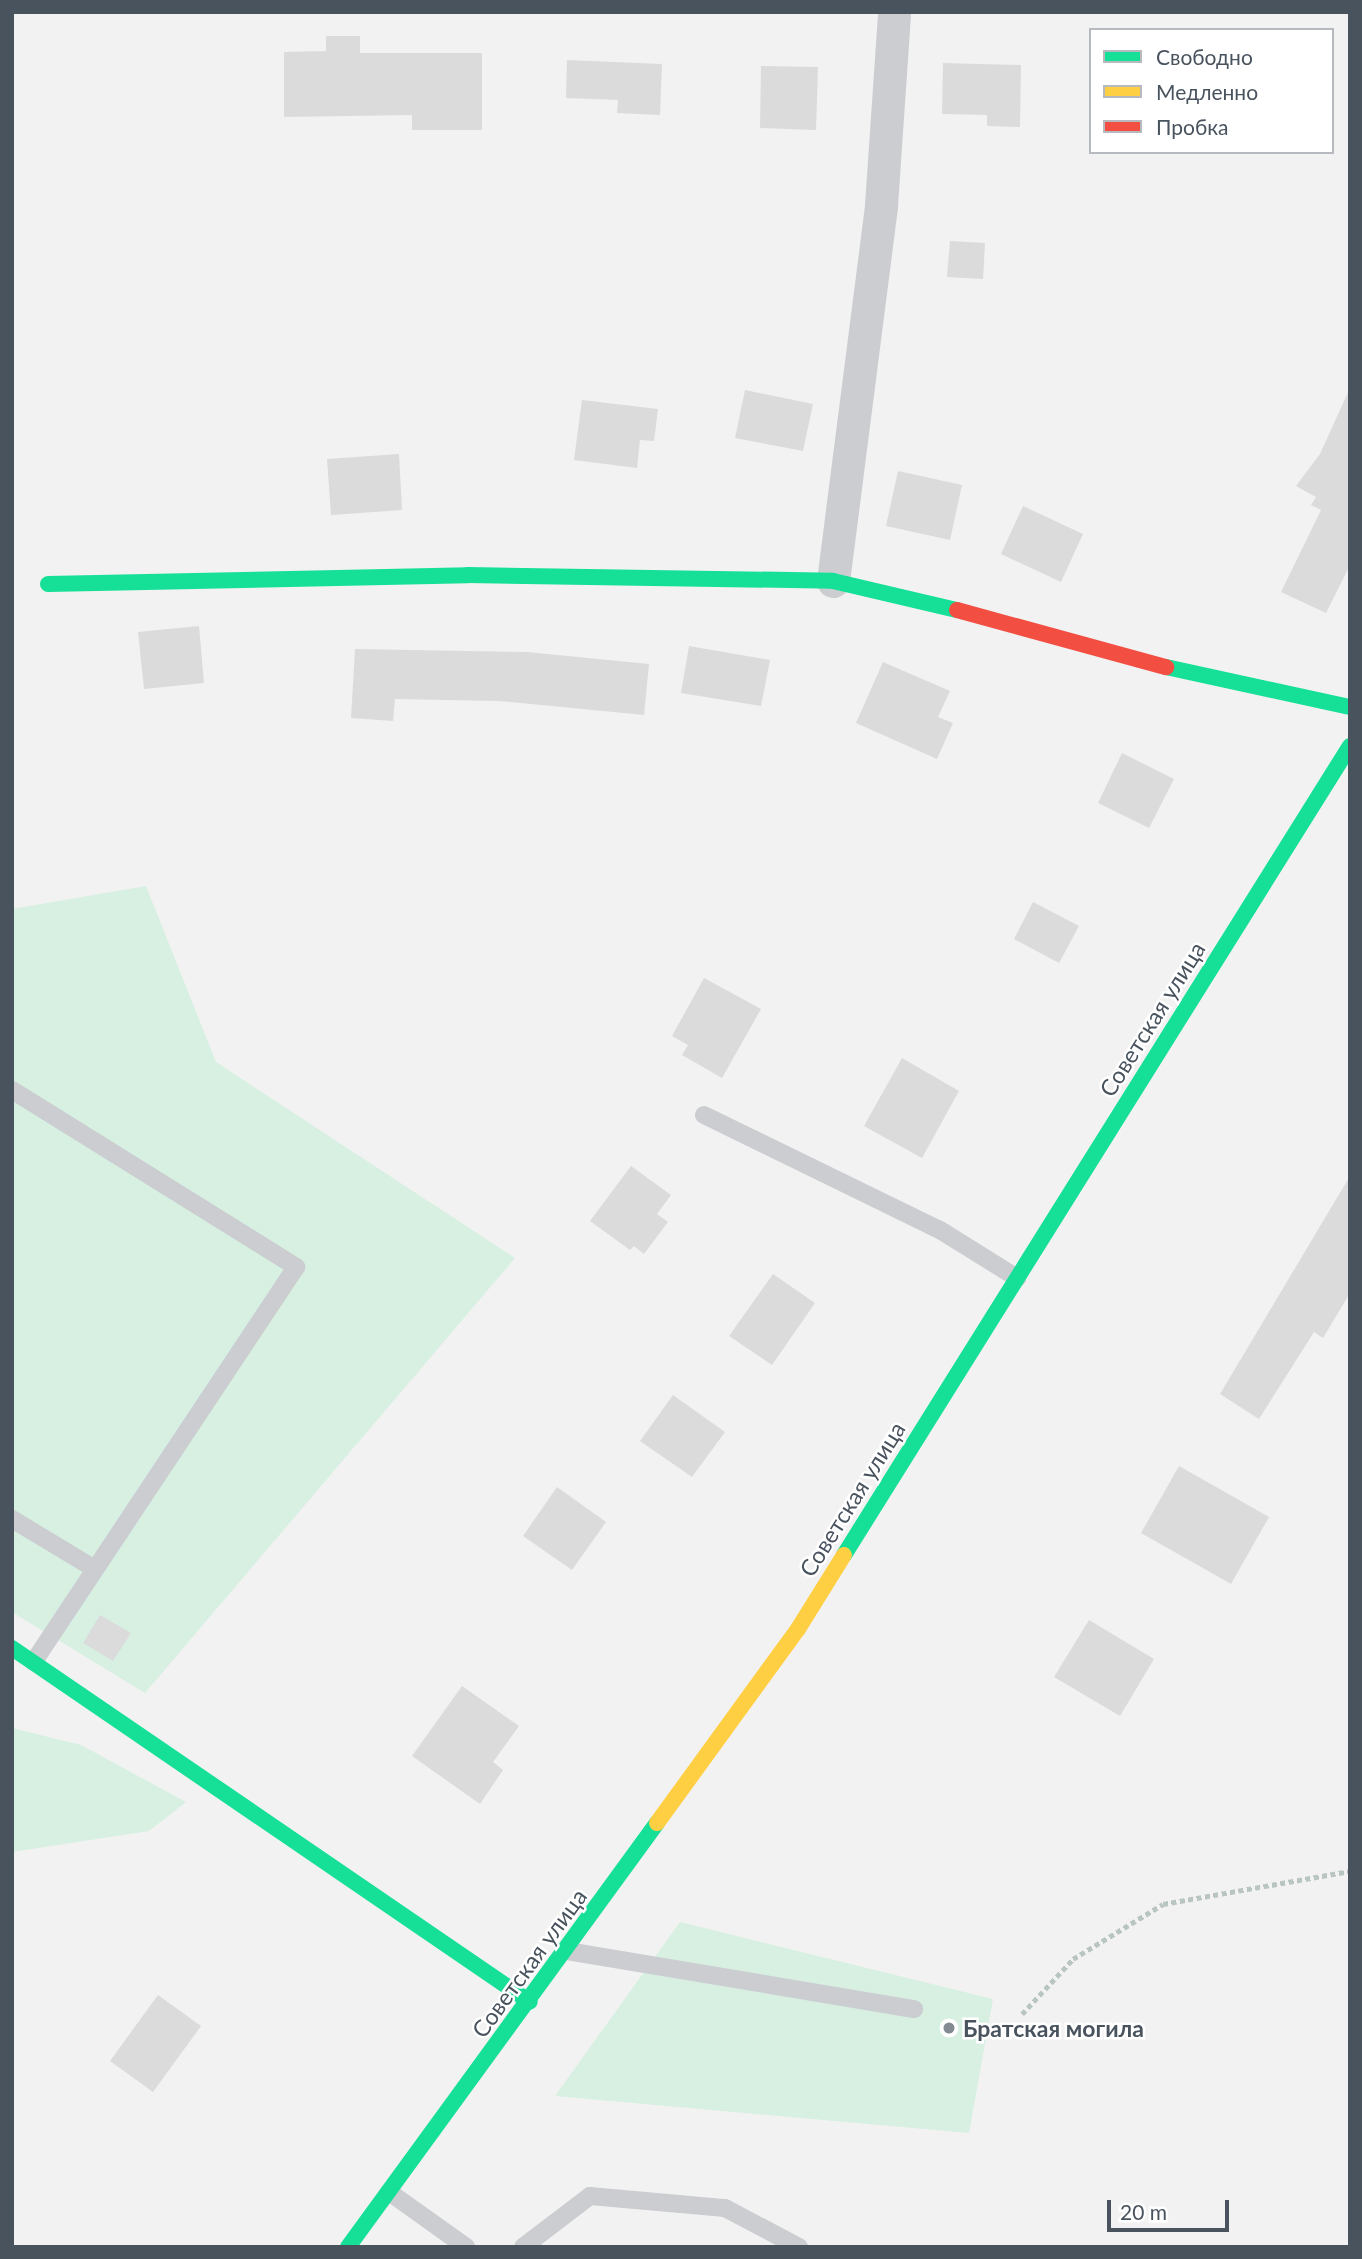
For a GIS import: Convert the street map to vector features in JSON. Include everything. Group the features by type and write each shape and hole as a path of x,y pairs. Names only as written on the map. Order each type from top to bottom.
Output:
{"street":[{"path":"832,581 881,205 894,12"},
{"path":"48,584 468,575 832,581 1015,623 1096,652 1350,707"},
{"name":"Советская улица","path":"348,2247 530,2002 798,1629 1350,746"},
{"path":"12,1648 530,2002"}],"lane":[{"path":"12,1090 296,1267 34,1662"},
{"path":"704,1115 940,1230 1017,1278"},
{"path":"12,1519 95,1569"},
{"path":"567,1951 914,2009"},
{"path":"389,2192 466,2247"},
{"path":"523,2247 590,2196 725,2208 799,2247"}],"path":[{"path":"1022,2014 1073,1959 1163,1904 1350,1871"}],"green space":[{"path":"146,886 216,1062 515,1258 145,1693 12,1612 12,909"},
{"path":"12,1728 81,1745 186,1802 149,1831 12,1852"},
{"path":"680,1922 993,1999 969,2133 555,2096"}],"building":[{"path":"326,36 360,36 360,53 482,53 482,130 412,130 412,115 284,117 284,52 326,51"},
{"path":"567,60 662,64 660,115 617,113 618,100 566,98"},
{"path":"943,63 1021,65 1020,127 987,126 987,115 942,114"},
{"path":"761,66 818,67 816,130 760,128"},
{"path":"950,241 985,243 983,279 947,277"},
{"path":"1350,388 1350,565 1326,613 1281,592 1321,510 1311,505 1316,497 1296,486 1320,454"},
{"path":"745,390 813,404 803,451 735,438"},
{"path":"582,400 658,409 654,441 640,440 637,468 574,460"},
{"path":"399,454 402,510 331,515 327,459"},
{"path":"898,471 962,485 950,540 886,526"},
{"path":"1023,506 1083,534 1061,582 1001,554"},
{"path":"199,626 204,683 144,689 138,632"},
{"path":"689,646 770,660 761,706 681,693"},
{"path":"355,649 527,652 649,664 644,715 499,701 395,699 393,721 351,718"},
{"path":"883,662 950,691 938,717 953,723 937,759 856,723"},
{"path":"1122,753 1174,779 1149,828 1098,803"},
{"path":"1033,902 1079,926 1059,963 1014,939"},
{"path":"704,978 761,1009 722,1078 682,1055 688,1045 672,1036"},
{"path":"902,1058 959,1091 922,1158 864,1126"},
{"path":"631,1166 671,1195 657,1214 668,1222 644,1254 634,1246 630,1250 590,1221"},
{"path":"1350,1176 1350,1293 1323,1338 1314,1332 1259,1419 1220,1394"},
{"path":"773,1274 815,1303 772,1365 729,1336"},
{"path":"673,1395 725,1432 692,1477 640,1441"},
{"path":"1179,1466 1269,1517 1231,1584 1141,1533"},
{"path":"557,1487 606,1522 572,1570 523,1536"},
{"path":"100,1615 131,1633 113,1661 83,1643"},
{"path":"1089,1620 1154,1659 1120,1716 1054,1677"},
{"path":"462,1686 519,1726 493,1762 503,1770 480,1804 412,1756"},
{"path":"158,1995 201,2026 153,2092 110,2061"}],"traffic: fast":[{"path":"48,584 468,575 833,581 957,610"},
{"path":"1166,667 1350,707"},
{"path":"844,1555 1350,746"},
{"path":"12,1648 530,2002"},
{"path":"348,2247 657,1823"}],"traffic: slow":[{"path":"657,1823 798,1629 844,1555"}],"traffic: jam":[{"path":"957,610 1166,667"}],"place":[{"name":"Братская могила","path":"949,2028"}]}
